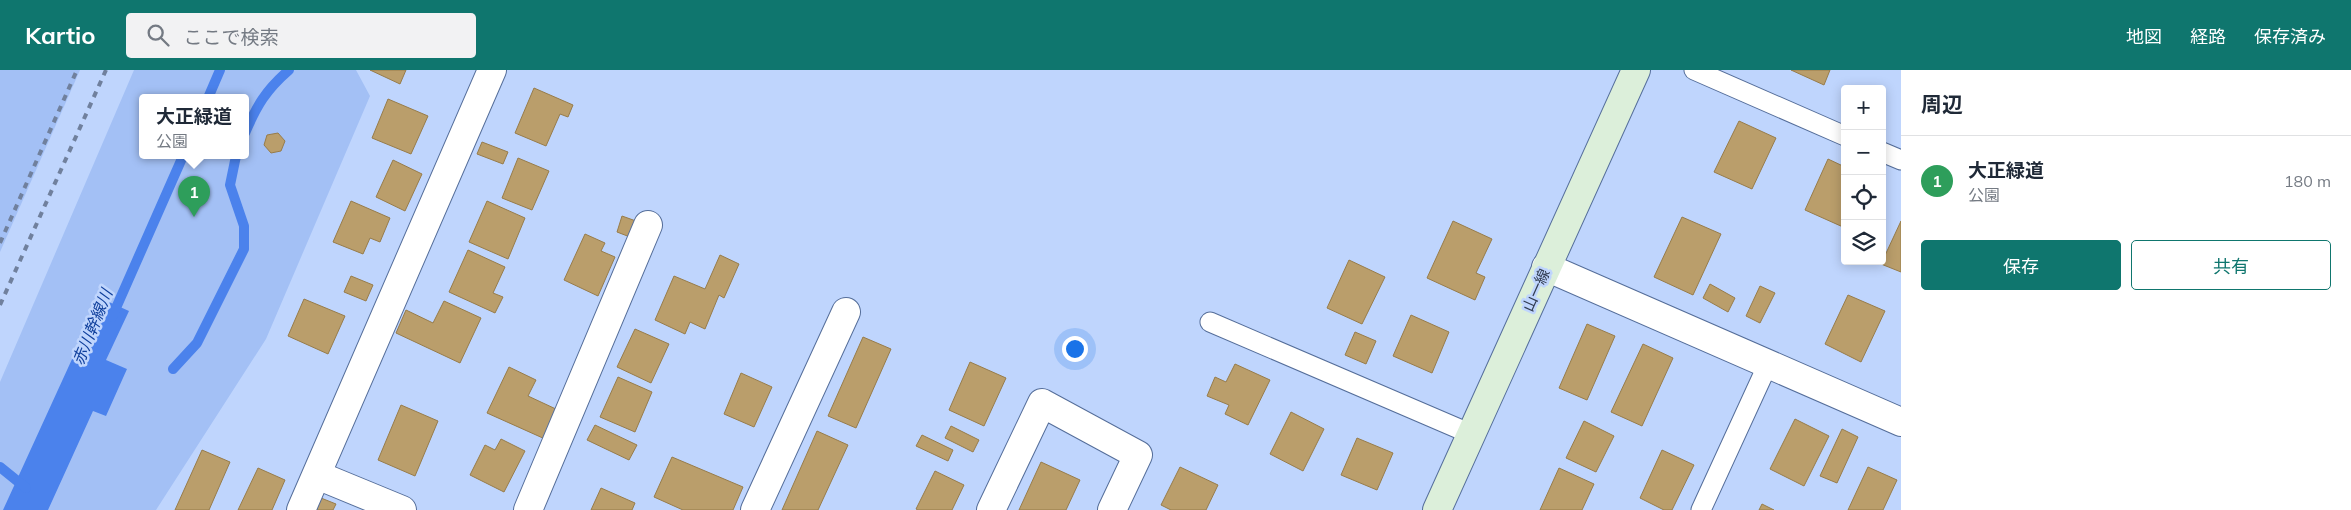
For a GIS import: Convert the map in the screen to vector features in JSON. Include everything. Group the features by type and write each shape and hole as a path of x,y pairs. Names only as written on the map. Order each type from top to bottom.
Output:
{"street":[{"path":"301,510 492,70"},
{"name":"山一線","path":"1438,510 1636,70"},
{"path":"528,510 648,225"},
{"path":"1546,267 1901,422"},
{"path":"755,510 846,312"},
{"path":"990,510 1042,403 1138,455 1112,510"},
{"path":"317,475 402,510"}],"lane":[{"path":"1694,70 1841,134"},
{"path":"1886,154 1901,160"},
{"path":"1210,322 1471,434"},
{"path":"1701,510 1768,364"}],"shaded area":[{"path":"0,70 80,70 0,252"},
{"path":"134,70 356,70 370,96 266,339 156,510 0,510 0,382"}],"water":[{"path":"100,298 129,311 106,360 127,369 106,416 93,411 48,510 3,510"}],"building":[{"path":"370,70 406,70 400,84"},
{"path":"1791,70 1830,70 1824,85"},
{"path":"534,88 573,105 568,117 560,114 546,146 515,133"},
{"path":"388,99 428,116 411,154 372,138"},
{"path":"1739,121 1776,138 1752,189 1714,172"},
{"path":"278,133 285,141 281,151 271,153 264,145 267,135"},
{"path":"482,142 508,152 503,164 477,154"},
{"path":"518,158 549,171 532,210 502,198"},
{"path":"1828,159 1841,165 1841,226 1805,210"},
{"path":"393,160 422,174 405,211 376,197"},
{"path":"351,201 390,218 380,242 370,238 363,254 333,242"},
{"path":"487,201 525,218 508,259 469,242"},
{"path":"622,216 636,221 630,237 617,232"},
{"path":"1682,217 1721,234 1693,295 1654,277"},
{"path":"1453,221 1492,239 1476,273 1485,277 1475,300 1427,278"},
{"path":"1901,221 1901,272 1884,265 1886,265 1886,253"},
{"path":"585,234 605,243 601,251 615,257 598,296 564,280"},
{"path":"468,250 505,267 493,293 503,297 495,313 449,292"},
{"path":"720,255 739,264 724,298 719,295 705,329 690,322 685,334 655,320 674,276 705,289"},
{"path":"1349,260 1385,277 1362,324 1327,308"},
{"path":"351,276 373,285 366,301 344,292"},
{"path":"1710,284 1735,298 1728,312 1703,298"},
{"path":"1760,286 1775,293 1760,323 1746,316"},
{"path":"1848,295 1885,311 1861,362 1825,344"},
{"path":"304,299 345,316 328,354 288,336"},
{"path":"444,301 481,318 460,363 396,333 406,310 433,323"},
{"path":"1411,315 1449,332 1432,373 1393,356"},
{"path":"1587,324 1615,336 1587,400 1559,388"},
{"path":"635,329 669,344 651,383 617,367"},
{"path":"1355,332 1376,341 1366,364 1345,355"},
{"path":"863,337 891,349 856,428 828,416"},
{"path":"1643,344 1673,358 1642,426 1611,412"},
{"path":"970,362 1006,378 984,426 949,410"},
{"path":"1235,364 1270,380 1248,425 1225,414 1229,405 1207,396 1215,377 1226,382"},
{"path":"509,367 536,380 528,396 558,410 545,439 487,413"},
{"path":"741,373 772,387 754,427 724,414"},
{"path":"618,377 652,392 635,432 600,417"},
{"path":"401,405 438,421 415,476 378,460"},
{"path":"1291,412 1324,429 1303,471 1270,454"},
{"path":"1795,419 1829,436 1804,486 1770,469"},
{"path":"1584,421 1614,436 1596,472 1566,458"},
{"path":"595,425 637,445 629,460 587,440"},
{"path":"951,426 979,440 973,452 945,438"},
{"path":"1842,429 1858,437 1837,483 1820,476"},
{"path":"817,431 848,445 818,510 782,510"},
{"path":"922,435 953,450 948,461 916,446"},
{"path":"1357,438 1393,453 1377,490 1341,475"},
{"path":"501,439 525,451 504,492 470,475 485,445 495,450"},
{"path":"202,450 230,462 209,510 175,510"},
{"path":"1662,450 1694,465 1672,510 1664,510 1640,498"},
{"path":"672,457 743,487 733,510 683,510 654,497"},
{"path":"1041,462 1080,480 1066,510 1019,510"},
{"path":"1180,467 1218,485 1206,510 1171,510 1161,505"},
{"path":"1868,467 1897,480 1883,510 1848,510"},
{"path":"258,468 285,480 272,510 238,510"},
{"path":"1559,468 1594,484 1582,510 1540,510"},
{"path":"935,471 964,485 952,510 918,510 916,509"},
{"path":"601,488 635,503 632,510 591,510"},
{"path":"321,498 336,504 333,510 316,510"},
{"path":"1762,504 1774,510 1759,510"}],"waterway":[{"name":"赤川幹線川","path":"210,94 220,70"},
{"path":"249,125 263,98 289,70"},
{"name":"赤川幹線川","path":"112,317 182,159"},
{"path":"173,369 197,343 244,249 244,226 230,185 235,159"},
{"path":"0,467 26,488"}],"railway":[{"path":"0,243 77,70"},
{"path":"0,305 106,70"}],"place":[{"name":"大正緑道","path":"194,217"}]}
